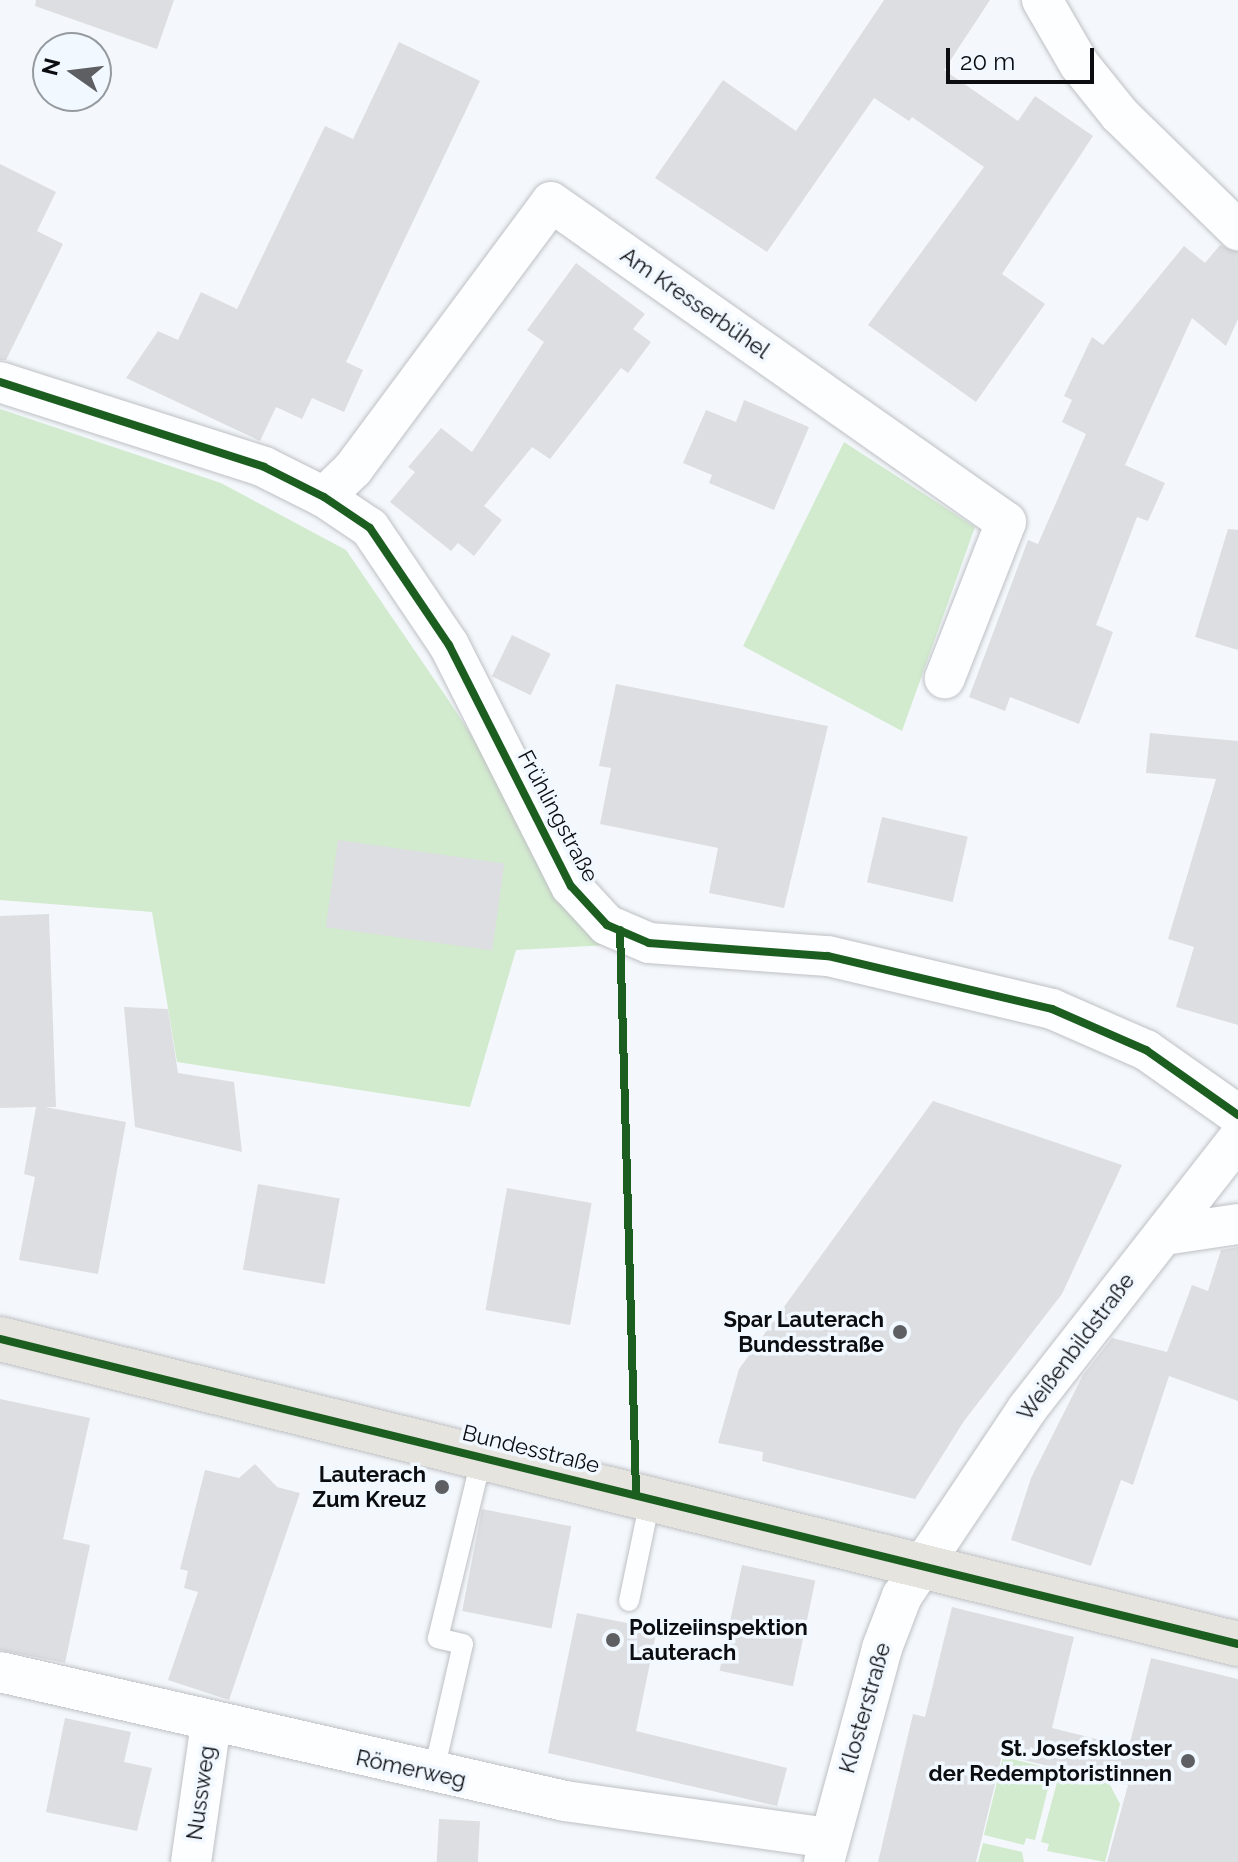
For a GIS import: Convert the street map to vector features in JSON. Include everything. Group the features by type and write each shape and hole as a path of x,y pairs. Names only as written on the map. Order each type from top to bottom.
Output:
{"main road":[{"name":"Bundesstraße","path":"0,1339 927,1563 1238,1644"}],"street":[{"path":"1042,0 1079,64 1120,115 1238,230"},
{"name":"Am Kresserbühel","path":"324,497 353,469 551,202 1006,522 945,678"},
{"name":"Frühlingstraße","path":"0,382 264,467 324,497 370,528 449,645 571,886 607,925 649,943 828,956 1052,1009 1146,1050 1238,1115"},
{"name":"Weißenbildstraße","path":"927,1563 1027,1409 1238,1139"},
{"path":"1164,1235 1238,1224"},
{"name":"Klosterstraße","path":"826,1850 882,1648 902,1596 927,1563"},
{"name":"Römerweg","path":"0,1672 433,1775 826,1850"},
{"name":"Nussweg","path":"191,1862 211,1723"}],"lane":[{"path":"433,1775 463,1644 438,1638 482,1456"},
{"path":"629,1601 651,1496"}],"green space":[{"path":"0,409 221,483 346,550 447,698 609,945 516,950 470,1107 177,1062 152,912 0,900"},
{"path":"844,442 975,527 902,731 743,646"},
{"path":"1003,1757 1053,1769 1035,1840 1026,1838 1024,1845 984,1835"},
{"path":"1060,1771 1109,1783 1120,1804 1105,1862 1047,1851 1049,1844 1041,1842"},
{"path":"983,1843 1022,1852 1024,1862 978,1862"}],"building":[{"path":"36,0 174,0 157,49 35,6"},
{"path":"884,0 990,0 944,70 1018,121 1035,96 1093,136 1002,274 1045,304 976,402 868,325 984,167 912,117 909,121 874,98 767,252 655,178 723,80 796,131"},
{"path":"399,42 480,81 346,362 363,370 344,412 312,398 302,419 276,407 260,441 126,378 158,331 178,340 201,292 237,309 325,126 353,139"},
{"path":"0,164 56,192 37,231 63,244 6,360 0,360"},
{"path":"1220,245 1238,252 1238,319 1226,346 1192,318 1125,465 1165,483 1148,521 1137,517 1096,625 1113,632 1079,724 1010,697 1005,711 969,697 1028,540 1038,544 1086,434 1062,422 1072,400 1064,396 1092,337 1103,345 1184,246 1205,263"},
{"path":"576,263 645,314 633,329 651,342 628,373 621,368 550,459 532,447 484,506 502,520 474,556 458,543 451,551 390,502 415,472 408,467 441,428 472,452 544,342 527,330"},
{"path":"744,400 809,427 774,510 709,483 712,475 683,463 706,410 736,422"},
{"path":"1228,529 1238,530 1238,650 1195,637"},
{"path":"512,635 551,654 530,695 492,676"},
{"path":"616,684 828,726 784,908 709,893 718,848 600,824 611,768 599,766"},
{"path":"1150,733 1238,741 1238,1025 1176,1007 1194,947 1168,939 1216,779 1146,773"},
{"path":"882,817 968,837 953,902 867,882"},
{"path":"338,840 504,863 492,951 326,927"},
{"path":"49,914 56,1107 45,1107 126,1122 98,1274 19,1260 35,1177 24,1174 36,1107 0,1108 0,916"},
{"path":"124,1007 168,1009 178,1073 234,1082 242,1152 135,1127"},
{"name":"Spar Lauterach Bundesstraße","path":"933,1101 1122,1165 1062,1294 964,1421 915,1499 762,1461 763,1452 718,1443 739,1369"},
{"path":"258,1184 340,1198 325,1284 243,1270"},
{"path":"507,1188 592,1203 570,1325 485,1310"},
{"path":"1238,1247 1238,1401 1169,1376 1133,1485 1121,1480 1091,1566 1011,1540 1031,1478 1083,1375 1112,1338 1167,1352 1192,1285 1208,1291 1221,1250"},
{"path":"0,1399 90,1418 63,1539 90,1545 65,1663 0,1650"},
{"path":"255,1464 277,1487 300,1493 229,1700 168,1680 198,1592 184,1588 188,1571 180,1569 205,1470 239,1478"},
{"path":"482,1509 571,1526 551,1628 462,1611"},
{"path":"742,1565 815,1581 793,1686 720,1671"},
{"path":"952,1607 1074,1637 1052,1728 1129,1747 1151,1658 1238,1679 1238,1862 1107,1862 1128,1785 1002,1755 976,1862 878,1862 913,1714 925,1717"},
{"path":"577,1613 657,1629 636,1731 787,1768 777,1806 548,1753"},
{"path":"65,1718 131,1732 124,1762 152,1768 137,1831 46,1812"},
{"path":"439,1819 480,1821 478,1862 437,1862"}],"cycle path":[{"path":"0,382 264,467 324,497 370,528 449,645 571,886 607,925 649,943 828,956 1052,1009 1146,1050 1238,1115"},
{"path":"620,930 636,1492"},
{"path":"0,1339 1238,1644"}],"place":[{"name":"Spar Lauterach Bundesstraße","path":"900,1332"},
{"name":"Lauterach Zum Kreuz","path":"442,1487"},
{"name":"Polizeiinspektion Lauterach","path":"613,1640"},
{"name":"St. Josefskloster der Redemptoristinnen","path":"1188,1761"}]}
